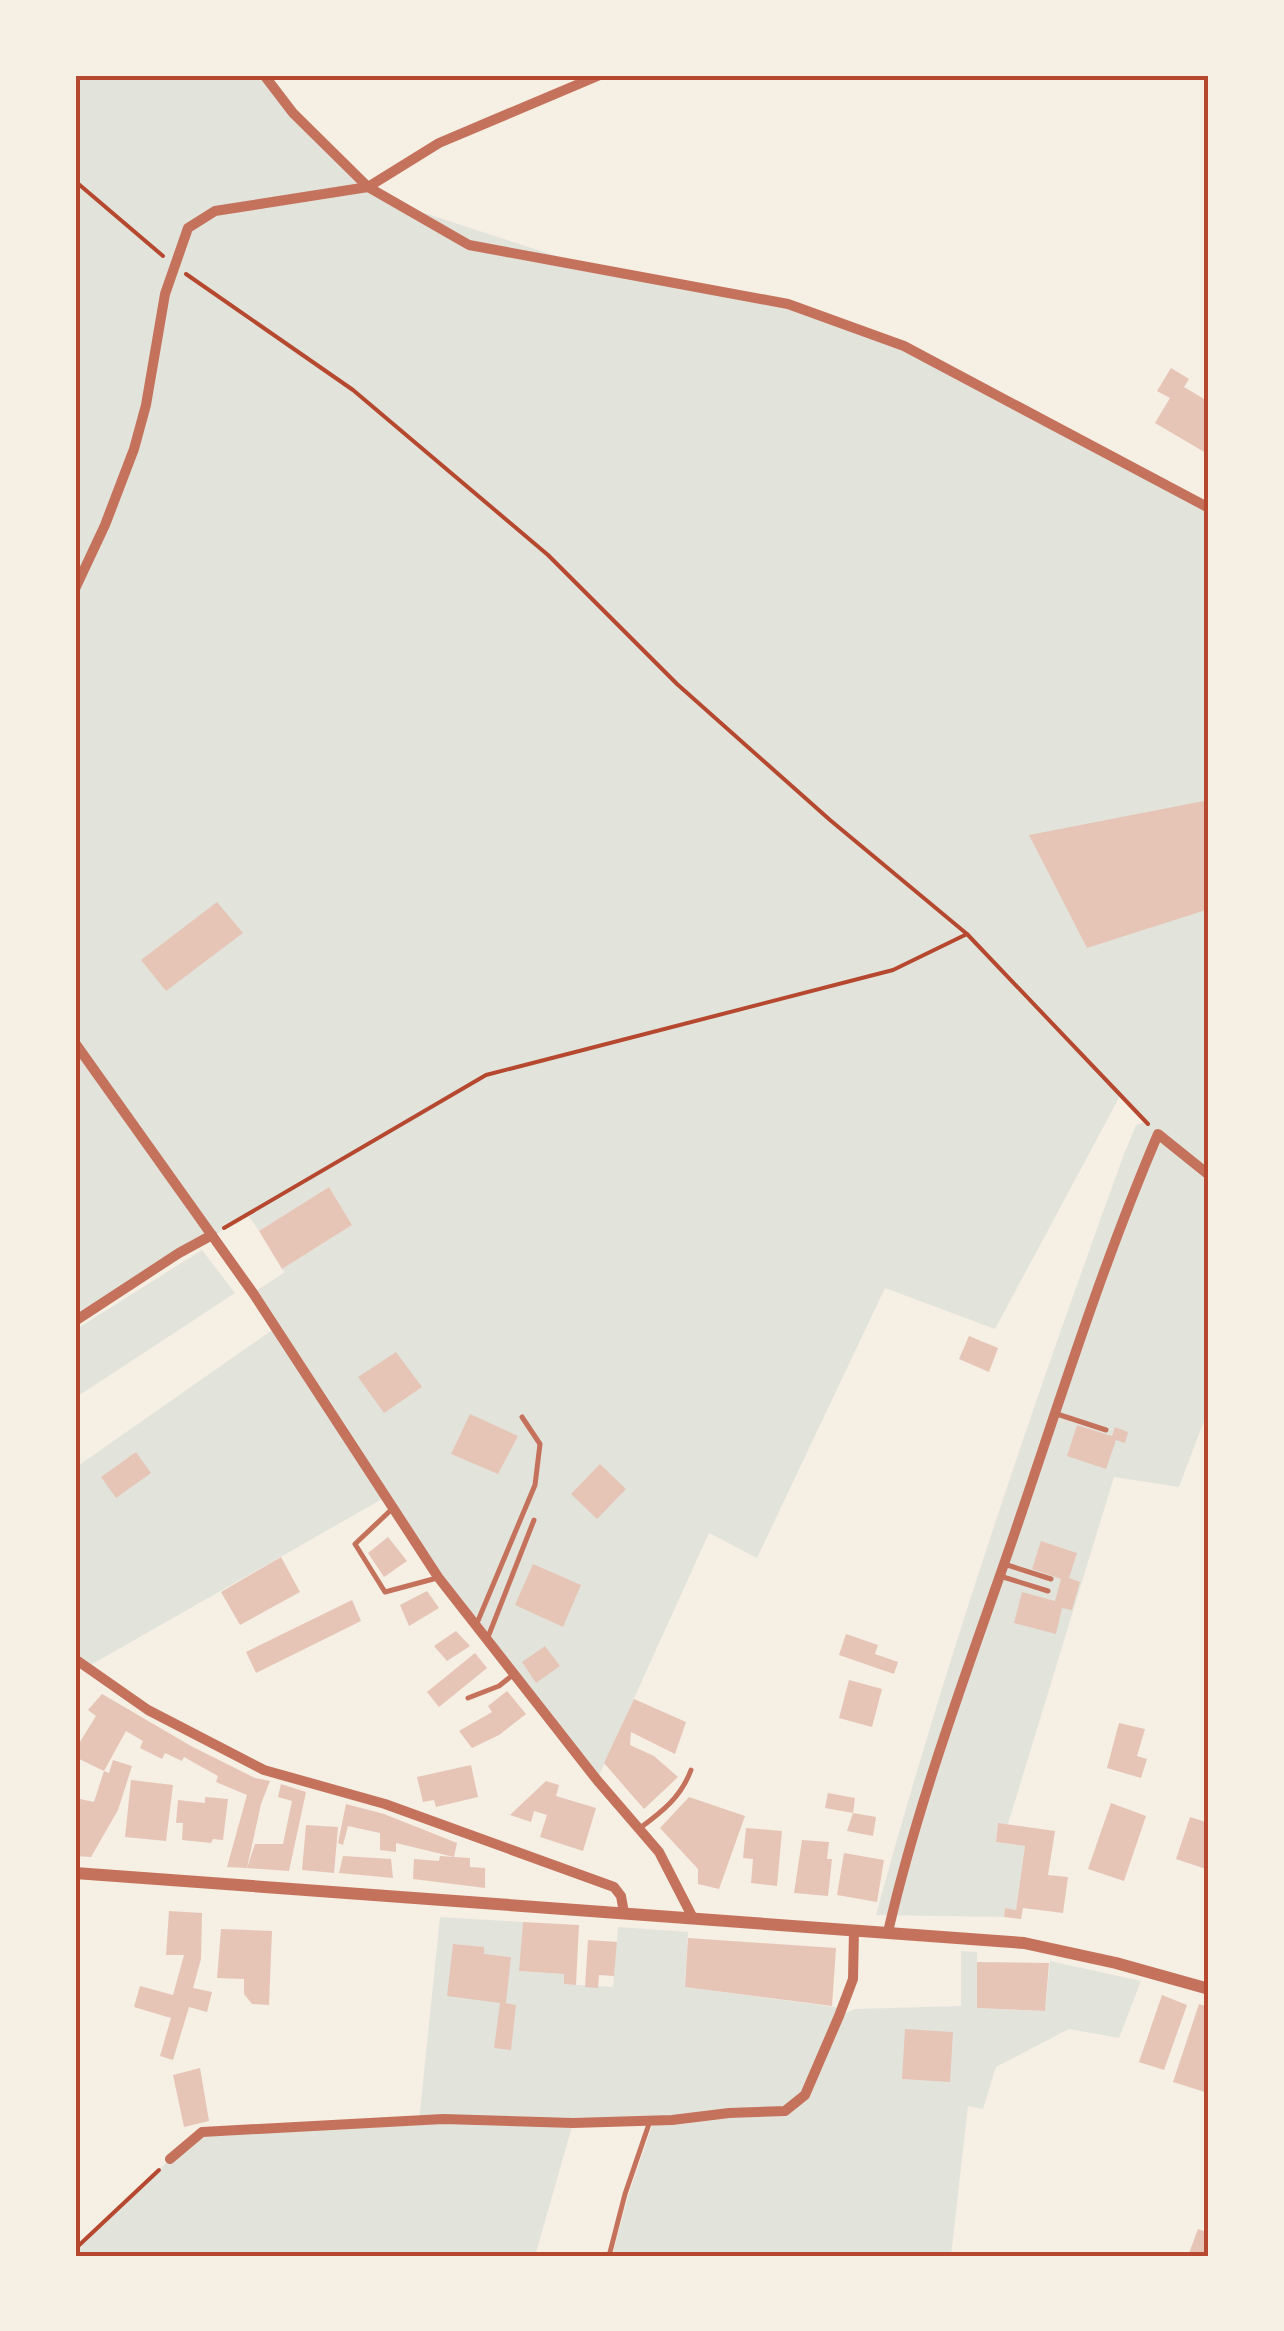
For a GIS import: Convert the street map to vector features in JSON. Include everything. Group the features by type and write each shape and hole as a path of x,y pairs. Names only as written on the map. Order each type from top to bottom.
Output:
{"street":[{"path":"264,75 292,113 368,188 469,245 788,304 904,346 1209,508"},
{"path":"75,588 134,449 149,392 165,294 188,228 215,212 368,188 439,143 600,75"},
{"path":"75,1043 253,1293 438,1578 597,1780 659,1852 692,1918"},
{"path":"888,1932 908,1852 1054,1414 1122,1220 1158,1134 1209,1175"},
{"path":"75,1321 212,1235"},
{"path":"75,1658 148,1710 264,1770 385,1804 614,1887 621,1896 624,1913"},
{"path":"75,1873 1049,1947 1209,1989"},
{"path":"170,2158 202,2132 450,2119 573,2123 784,2112 805,2095 853,1979 854,1930"}],"lane":[{"path":"1054,1414 1106,1430"},
{"path":"476,1626 536,1486 540,1444 522,1417"},
{"path":"392,1508 355,1544 385,1592 438,1578"},
{"path":"487,1640 534,1520"},
{"path":"1004,1564 1052,1579"},
{"path":"1000,1576 1048,1592"},
{"path":"468,1698 499,1686 514,1674"},
{"path":"640,1828 684,1789 691,1770"},
{"path":"609,2256 624,2194 650,2121"}],"path":[{"path":"75,181 175,266 353,390 548,555 677,684 830,820 967,934 1158,1134"},
{"path":"212,1235 486,1074 894,970 967,934"},
{"path":"75,2249 170,2158"}],"shaded area":[{"path":"75,75 264,75 368,187 397,204 593,268 788,304 904,346 1209,508 1209,1408 1179,1487 1114,1477 1008,1824 998,1824 996,1842 1025,1846 1016,1910 1005,1908 1004,1917 876,1915 931,1723 1024,1437 1124,1154 1136,1125 1145,1122 1120,1096 995,1329 885,1288 757,1558 709,1533 597,1780 384,1498 87,1667 75,1659 75,1468 275,1328 253,1293 285,1272 282,1269 352,1225 329,1187 259,1231 248,1215 75,1321"},
{"path":"202,1250 235,1293 75,1398 75,1330"},
{"path":"440,1917 523,1922 520,1971 564,1974 564,1984 613,1987 618,1927 688,1932 685,1987 842,2008 841,2015 855,2009 961,2006 961,1951 977,1952 977,2008 1045,2011 1050,1961 1141,1981 1119,2038 1069,2029 996,2067 983,2109 968,2106 951,2256 612,2256 652,2126 711,2117 573,2123 535,2256 75,2256 75,2249 202,2132 419,2121"}],"building":[{"path":"1171,368 1189,379 1184,387 1209,402 1206,453 1155,423 1170,398 1157,391"},
{"path":"1209,800 1209,909 1087,948 1029,835"},
{"path":"217,902 243,933 166,991 141,960"},
{"path":"329,1187 352,1225 282,1269 259,1231"},
{"path":"969,1336 998,1348 989,1372 959,1359"},
{"path":"396,1352 422,1387 384,1413 358,1377"},
{"path":"470,1414 518,1436 498,1474 451,1454"},
{"path":"1077,1425 1112,1436 1115,1427 1128,1432 1125,1443 1116,1440 1106,1469 1067,1456"},
{"path":"136,1452 151,1473 116,1498 101,1477"},
{"path":"600,1464 626,1489 597,1519 571,1494"},
{"path":"388,1537 407,1561 384,1577 368,1553"},
{"path":"1041,1541 1077,1553 1069,1578 1080,1582 1072,1610 1062,1608 1056,1634 1014,1623 1022,1592 1055,1601 1061,1579 1032,1569"},
{"path":"281,1557 300,1592 240,1625 221,1592"},
{"path":"533,1564 581,1585 563,1627 515,1605"},
{"path":"427,1591 439,1608 409,1626 400,1605"},
{"path":"352,1600 361,1621 256,1673 246,1652"},
{"path":"456,1631 470,1646 447,1661 434,1646"},
{"path":"846,1634 878,1645 875,1654 898,1662 894,1674 839,1655"},
{"path":"545,1646 560,1666 536,1683 522,1662"},
{"path":"475,1653 487,1668 439,1707 427,1692"},
{"path":"849,1680 882,1689 872,1727 839,1718"},
{"path":"507,1691 526,1714 499,1735 472,1748 459,1731 492,1712 488,1706"},
{"path":"102,1694 191,1746 255,1778 270,1781 247,1868 227,1867 247,1795 216,1782 218,1776 184,1757 182,1761 165,1753 162,1759 140,1748 143,1741 126,1731 104,1771 75,1757 75,1750 96,1716 88,1710"},
{"path":"634,1699 686,1722 675,1754 631,1732 630,1745 654,1756 678,1777 644,1809 604,1763"},
{"path":"1119,1723 1145,1729 1137,1756 1147,1759 1141,1778 1107,1768"},
{"path":"113,1760 132,1766 118,1810 91,1857 75,1856 75,1798 94,1802 104,1771 109,1773"},
{"path":"471,1765 478,1797 436,1807 434,1800 423,1802 417,1777"},
{"path":"131,1780 173,1785 166,1841 125,1837"},
{"path":"546,1781 559,1785 556,1796 596,1808 583,1851 540,1837 547,1815 534,1811 531,1822 510,1815"},
{"path":"281,1784 306,1792 289,1871 247,1868 255,1844 283,1844 292,1801 278,1797"},
{"path":"828,1793 855,1798 853,1813 825,1808"},
{"path":"205,1797 228,1799 223,1840 182,1840 183,1823 176,1823 178,1800 205,1803"},
{"path":"689,1797 745,1816 719,1889 698,1884 698,1869 660,1828"},
{"path":"1111,1803 1146,1816 1124,1881 1088,1869"},
{"path":"346,1804 384,1814 457,1843 454,1857 396,1843 396,1852 380,1850 380,1833 348,1826 343,1845 338,1843"},
{"path":"853,1813 876,1817 873,1836 847,1831"},
{"path":"1190,1817 1209,1823 1209,1870 1176,1859"},
{"path":"998,1823 1055,1831 1048,1875 1068,1877 1063,1913 1023,1908 1021,1919 1004,1917 1005,1908 1016,1910 1025,1846 996,1842"},
{"path":"306,1825 338,1827 334,1873 302,1870"},
{"path":"746,1828 782,1831 777,1886 751,1883 753,1859 743,1858"},
{"path":"802,1840 829,1842 827,1859 832,1859 828,1896 794,1893"},
{"path":"844,1853 884,1860 877,1902 837,1895"},
{"path":"343,1856 391,1859 393,1878 339,1873"},
{"path":"440,1856 470,1858 470,1867 485,1868 485,1888 413,1879 414,1859 439,1861"},
{"path":"169,1911 202,1913 201,1959 193,1988 212,1992 207,2012 189,2007 173,2060 160,2056 171,2018 134,2007 140,1986 173,1995 184,1955 166,1955"},
{"path":"523,1922 579,1925 576,1985 564,1984 564,1974 519,1971"},
{"path":"221,1929 272,1931 269,2005 252,2004 244,1994 244,1979 217,1978"},
{"path":"688,1938 836,1948 832,2006 685,1987"},
{"path":"588,1940 617,1942 614,1976 599,1975 598,1988 585,1987"},
{"path":"453,1944 484,1947 484,1954 511,1957 506,2003 516,2005 511,2050 494,2048 500,2003 447,1996"},
{"path":"977,1962 1049,1963 1045,2011 977,2008"},
{"path":"1162,1995 1187,2005 1164,2070 1139,2062"},
{"path":"1199,2004 1209,2007 1208,2093 1173,2082"},
{"path":"905,2029 953,2032 950,2082 902,2079"},
{"path":"200,2068 209,2121 184,2127 173,2075"},
{"path":"1198,2229 1209,2233 1205,2256 1188,2256"}]}
